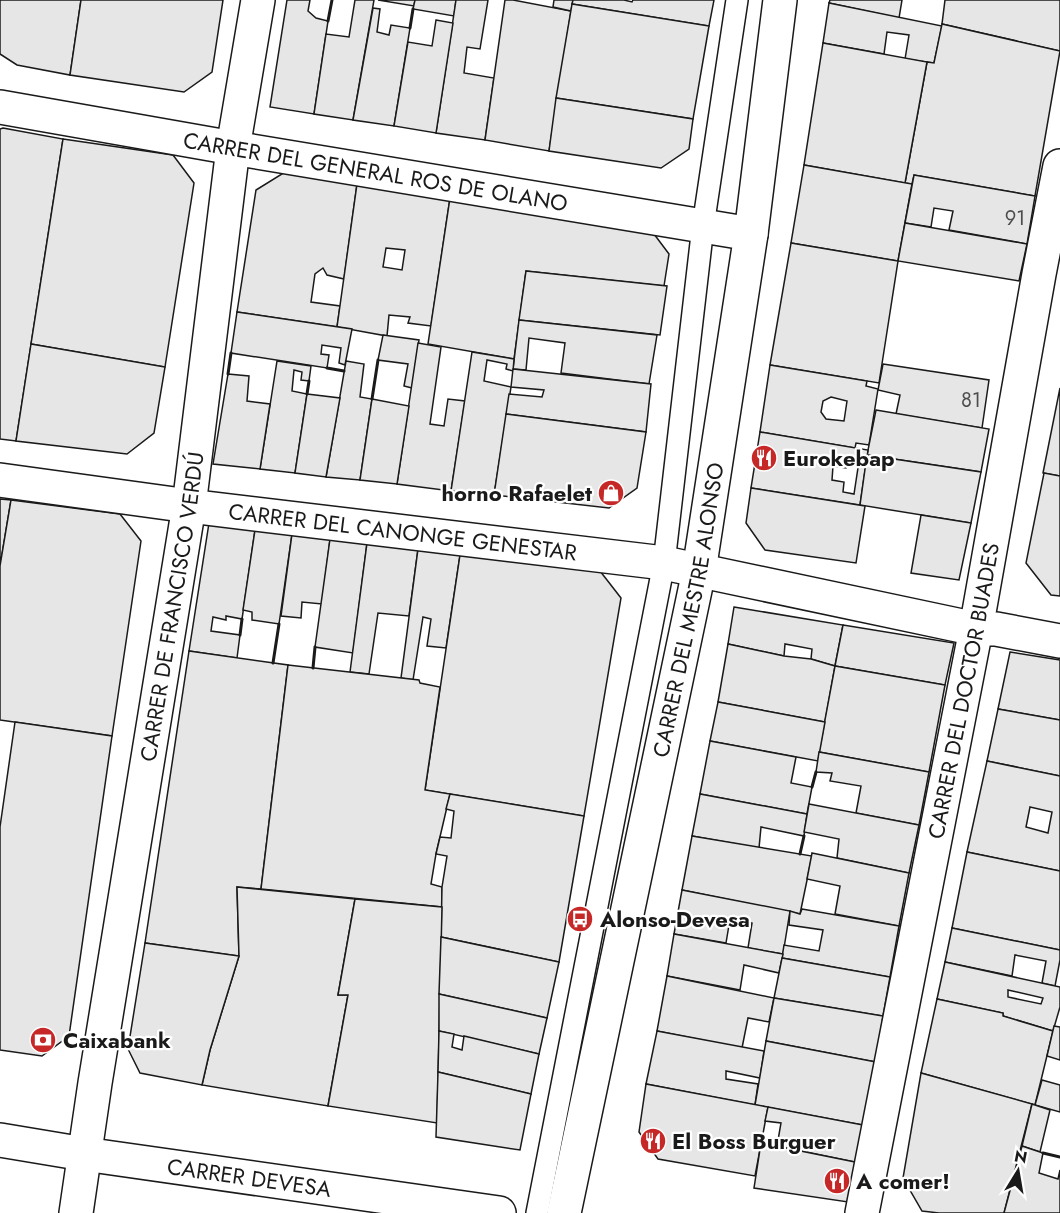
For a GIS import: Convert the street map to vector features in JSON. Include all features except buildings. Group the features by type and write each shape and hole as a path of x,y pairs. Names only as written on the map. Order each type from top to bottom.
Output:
{"street":[{"name":"CARRER DE FRANCISCO VERDÚ","path":"76,1213 189,506 233,148 258,0"},
{"name":"CARRER DEL MESTRE ALONSO","path":"564,1213 699,571 751,234 780,0"},
{"name":"CARRER DEL GENERAL ROS DE OLANO","path":"0,107 751,234"},
{"name":"CARRER DEL DOCTOR BUADES","path":"862,1213 976,629 1050,276 1060,166"},
{"name":"CARRER DEL CANONGE GENESTAR","path":"0,480 189,506 664,563 976,629 996,629 1060,641"},
{"name":"CARRER DEVESA","path":"0,1140 499,1213"}],"lane":[{"name":"CARRER DEL MESTRE ALONSO","path":"537,1213 664,563 703,226 737,0"}],"wall":[{"path":"328,21 332,0"},
{"path":"410,28 413,9"},
{"path":"228,374 231,353"},
{"path":"372,399 378,360"},
{"path":"327,368 344,371"},
{"path":"307,394 309,381"},
{"path":"240,635 242,619"},
{"path":"273,663 279,624"},
{"path":"313,668 315,647"},
{"path":"812,787 816,772"},
{"path":"800,854 804,836"},
{"path":"1043,1153 1060,1157"}],"place":[{"name":"Eurokebap","path":"764,458"},
{"name":"horno Rafaelet","path":"611,493"},
{"name":"Alonso-Devesa","path":"580,919"},
{"name":"Caixabank","path":"43,1040"},
{"name":"El Boss Burguer","path":"653,1141"},
{"name":"A comer!","path":"837,1181"}]}
